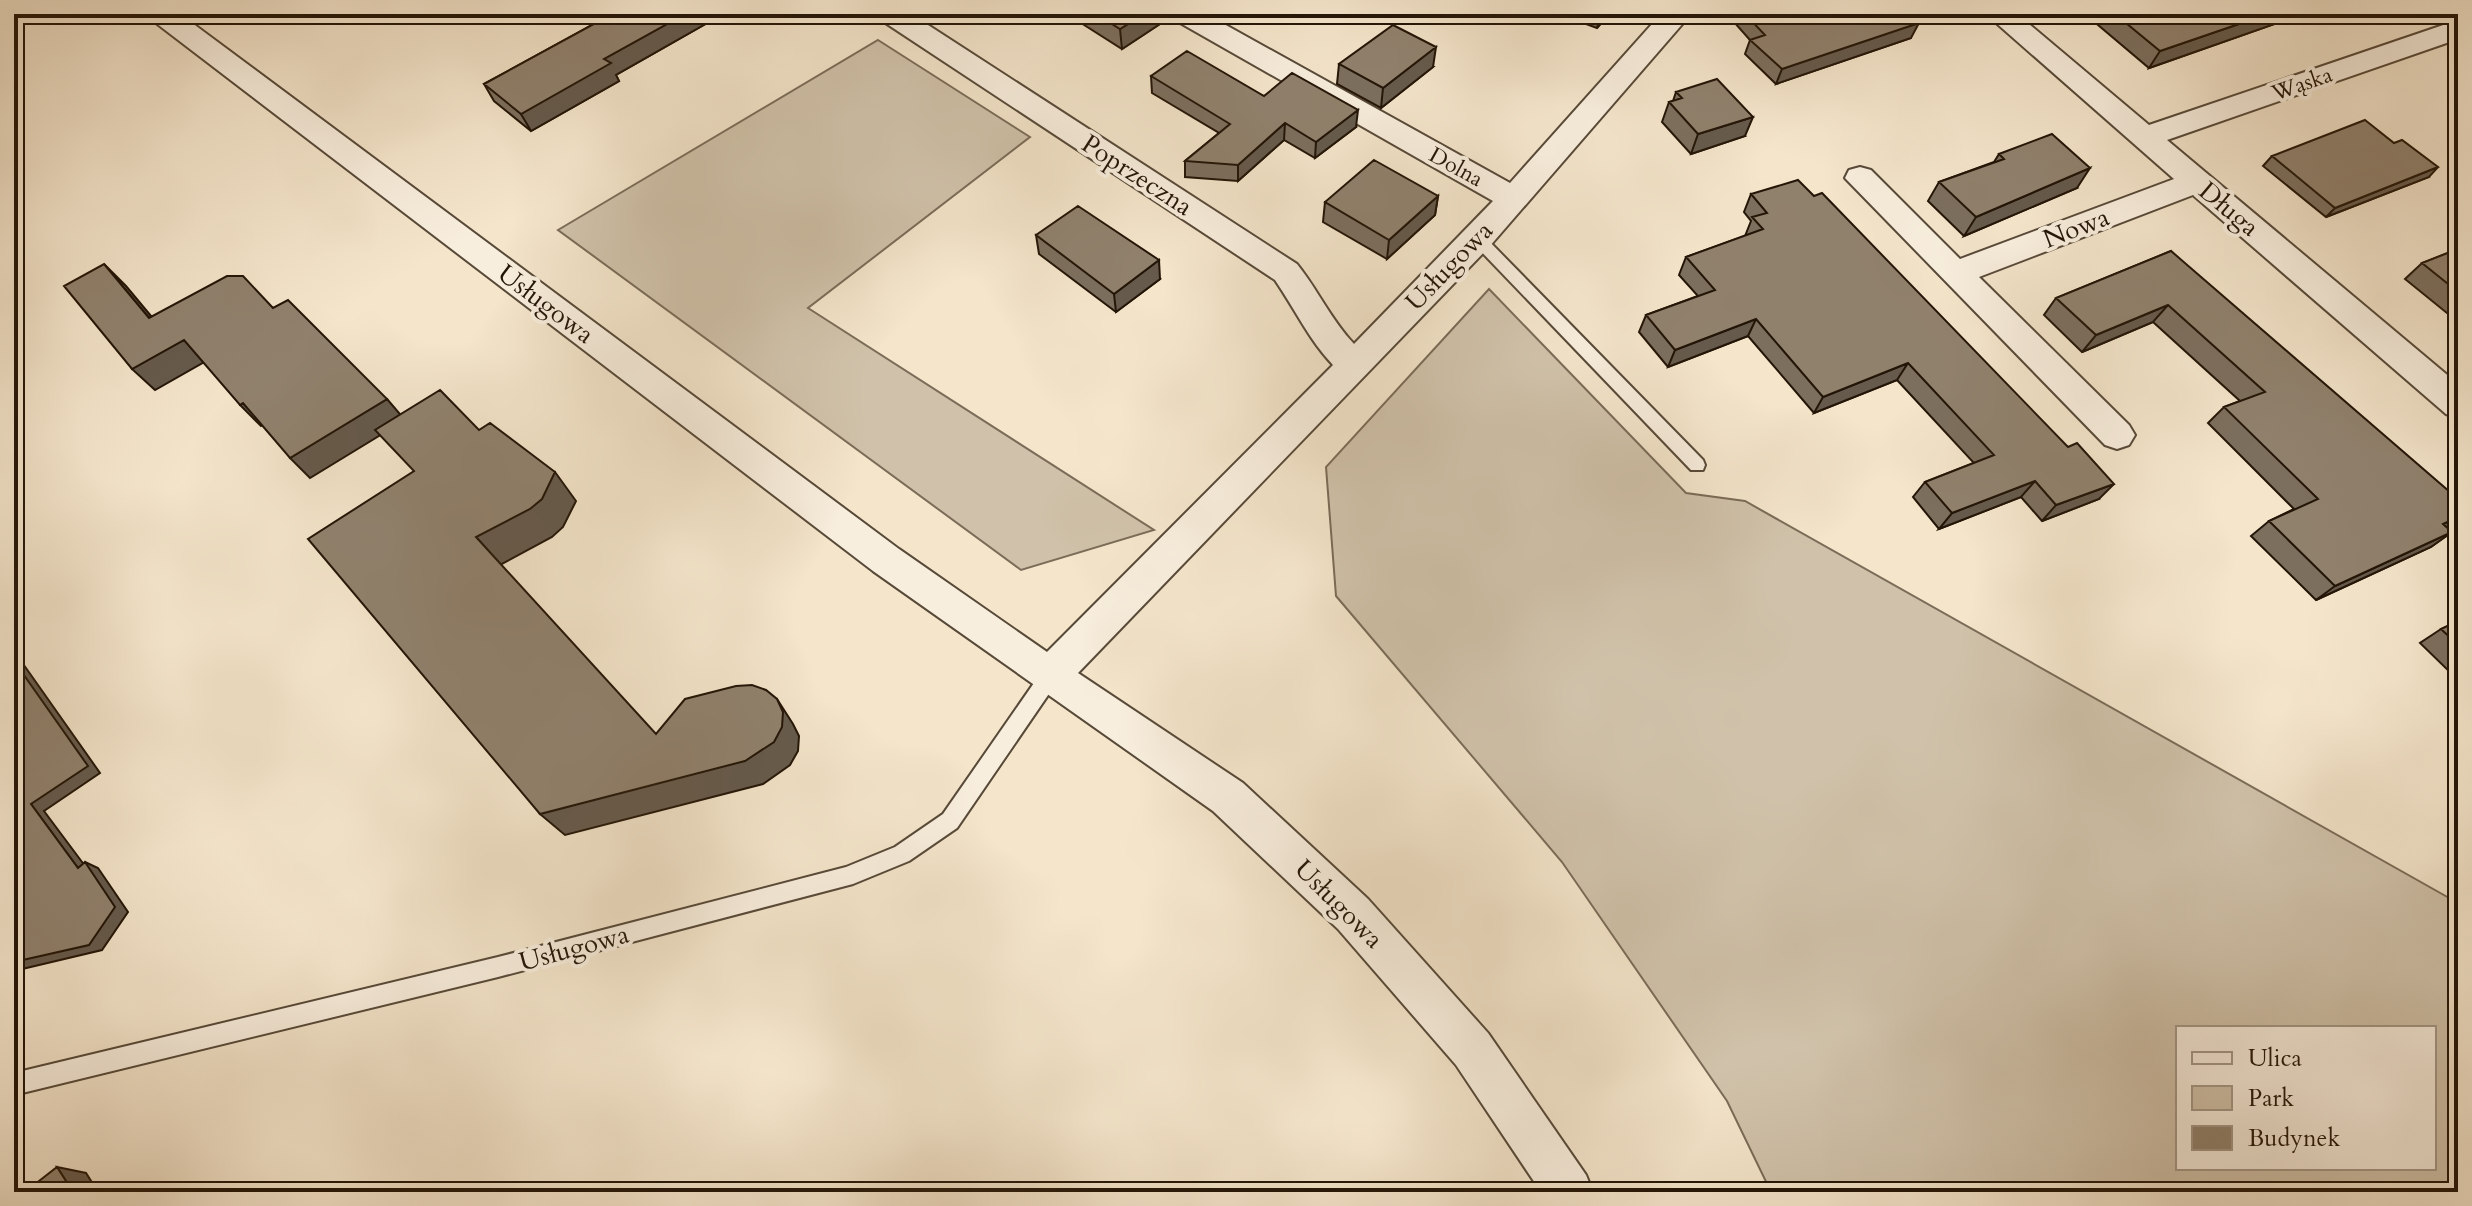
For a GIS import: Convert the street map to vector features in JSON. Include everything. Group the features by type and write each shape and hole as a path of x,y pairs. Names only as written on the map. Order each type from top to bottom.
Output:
{"street":[{"name":"Usługowa","path":"162,14 886,560 1228,797 1353,914 1472,1049 1569,1192"},
{"name":"Poprzeczna","path":"891,14 1286,272 1307,300 1325,335 1354,365"},
{"name":"Dolna","path":"1185,14 1512,198 1677,14"},
{"name":"Długa","path":"2000,14 2458,404"},
{"path":"2420,14 2454,34"},
{"name":"Wąska","path":"2145,137 2454,34"},
{"path":"1860,178 2117,435"},
{"name":"Nowa","path":"1956,273 2197,182"},
{"name":"Usługowa","path":"1050,676 1478,239 1512,198"}],"lane":[{"path":"1478,239 1697,465"},
{"name":"Usługowa","path":"14,1084 483,971 846,877 902,854 950,821 1050,676"}],"green space":[{"path":"878,40 1030,137 808,308 1154,530 1021,570 558,230"},
{"path":"1489,289 1686,493 1745,501 2458,903 2458,1192 1771,1192 1727,1101 1562,862 1336,596 1326,467"}],"building":[{"path":"612,14 685,14 604,59 611,63 521,114 484,84"},
{"path":"1096,14 1144,14 1120,29"},
{"path":"1745,14 1909,14 1919,23 1782,69 1750,40 1765,35"},
{"path":"2115,14 2268,14 2160,51"},
{"path":"1393,25 1436,47 1383,88 1339,64"},
{"path":"1187,51 1264,96 1292,73 1358,110 1316,142 1285,123 1238,165 1185,161 1230,124 1151,76"},
{"path":"1717,79 1753,117 1698,134 1669,102 1682,98 1676,92"},
{"path":"2365,120 2394,143 2402,140 2438,167 2335,208 2272,156"},
{"path":"2052,134 2090,168 1976,217 1939,182 2004,159 1999,154"},
{"path":"1374,160 1438,196 1389,240 1325,202"},
{"path":"1798,180 1814,196 1822,193 2068,447 2077,443 2114,484 2056,505 2035,481 1952,513 1925,482 1994,455 1908,363 1823,397 1756,319 1675,350 1646,315 1715,290 1686,257 1763,229 1752,217 1767,213 1751,194"},
{"path":"1078,206 1159,260 1114,294 1036,235"},
{"path":"2458,249 2458,292 2422,263"},
{"path":"2171,251 2458,499 2458,517 2443,524 2452,532 2335,586 2269,521 2318,499 2224,407 2265,392 2168,305 2096,335 2056,298"},
{"path":"104,264 149,318 227,276 243,276 273,308 288,300 387,399 290,458 184,340 132,369 64,286"},
{"path":"440,390 479,430 490,423 555,472 542,499 530,509 476,537 656,734 685,699 752,685 766,690 777,699 783,712 782,727 774,742 745,761 540,814 308,539 414,471 375,430"},
{"path":"2458,621 2458,645 2441,629"},
{"path":"14,661 88,766 31,804 78,868 85,862 115,907 89,945 14,962"},
{"path":"57,1167 73,1192 25,1192"}]}
